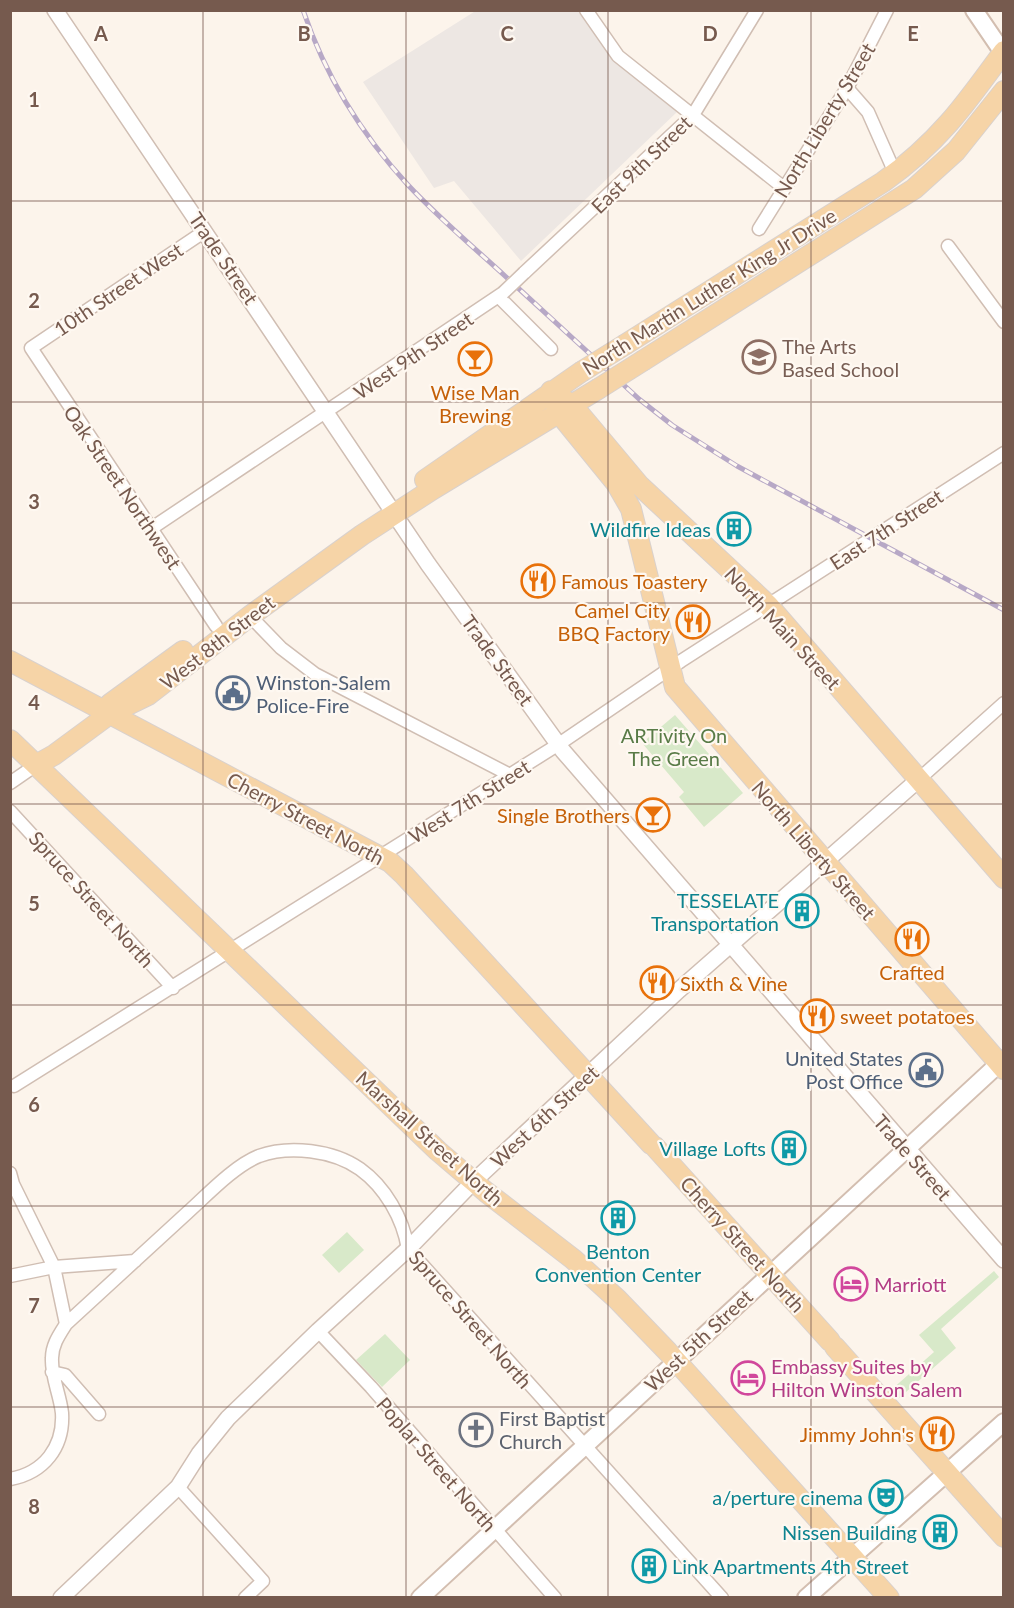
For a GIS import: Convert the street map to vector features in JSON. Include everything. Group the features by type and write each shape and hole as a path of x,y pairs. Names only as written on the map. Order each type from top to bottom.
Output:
{"main road":[{"path":"974,10 1003,53"},
{"name":"North Martin Luther King Jr Drive","path":"392,508 446,466 551,391 895,173 927,147 951,122 1003,53"},
{"name":"North Martin Luther King Jr Drive","path":"392,508 598,389 914,189 969,137 1004,91"},
{"name":"North Main Street","path":"551,391 565,409 662,508 768,605 1004,878"},
{"name":"North Liberty Street","path":"565,409 631,509 672,681 678,692 1002,1064"},
{"name":"West 8th Street","path":"106,711 148,695 335,554 392,508"},
{"name":"West 8th Street","path":"36,765 322,547 392,508"},
{"path":"636,528 647,512 662,508"},
{"name":"Cherry Street North","path":"10,661 381,856 404,875 770,1274 1004,1537"},
{"path":"148,695 147,720 155,737"},
{"name":"Marshall Street North","path":"10,740 438,1150 473,1182 552,1242 598,1281 675,1360 889,1598"},
{"name":"West 5th Street","path":"420,1598 675,1360 905,1149 1002,1064"},
{"path":"806,1598 1004,1422"}],"street":[{"name":"Trade Street","path":"56,10 440,581 559,744 905,1149 1004,1260"},
{"path":"586,10 618,56 784,188"},
{"name":"East 9th Street","path":"501,295 693,115 757,10"},
{"name":"North Liberty Street","path":"759,229 847,88 887,10"},
{"path":"847,88 868,112 895,173"},
{"name":"10th Street West","path":"31,348 206,231"},
{"path":"948,246 1004,322"},
{"path":"501,295 551,349"},
{"name":"West 9th Street","path":"152,528 501,295"},
{"name":"Oak Street Northwest","path":"31,348 216,626"},
{"name":"East 7th Street","path":"768,605 1004,453"},
{"name":"West 7th Street","path":"12,1087 559,744 768,605"},
{"path":"250,616 287,653 315,674 510,775"},
{"path":"918,780 1004,703"},
{"name":"West 8th Street","path":"10,783 36,765"},
{"name":"West 6th Street","path":"61,1598 178,1488 200,1454 228,1418 318,1331 408,1249 473,1182 730,945 918,780"},
{"name":"Spruce Street North","path":"10,811 172,988"},
{"name":"Spruce Street North","path":"66,1324 211,1191 244,1164 257,1157 285,1151 321,1154 343,1160 356,1166 378,1185 394,1209 408,1249 723,1598"},
{"path":"10,1479 36,1470 56,1449 62,1413 52,1372 52,1356 54,1345 66,1324 54,1267 11,1180"},
{"path":"10,1276 54,1267 135,1261"},
{"name":"Poplar Street North","path":"318,1331 371,1387 555,1598"},
{"path":"52,1372 65,1375 99,1414"},
{"path":"178,1488 263,1581 244,1598"}],"shaded area":[{"path":"477,10 578,11 615,62 677,112 521,261 454,181 434,188 363,82"}],"green space":[{"name":"ARTivity On The Green","path":"675,715 743,793 704,827 679,797 684,792 642,743"},
{"path":"347,1232 364,1250 339,1273 322,1255"},
{"path":"994,1271 999,1277 941,1329 956,1348 898,1399 891,1390 934,1352 919,1335"},
{"path":"385,1334 410,1360 382,1387 356,1360"}],"railway":[{"path":"303,10 322,58 346,103 391,166 443,220 639,399 672,425 737,466 1004,610"}],"place":[{"name":"The Arts Based School","path":"759,357"},
{"name":"Wise Man Brewing","path":"475,359"},
{"name":"Wildfire Ideas","path":"734,529"},
{"name":"Famous Toastery","path":"538,581"},
{"name":"Camel City BBQ Factory","path":"693,622"},
{"name":"Winston-Salem Police-Fire","path":"233,693"},
{"name":"Single Brothers","path":"653,815"},
{"name":"TESSELATE Transportation","path":"802,911"},
{"name":"Crafted","path":"912,939"},
{"name":"Sixth & Vine","path":"657,983"},
{"name":"sweet potatoes","path":"817,1016"},
{"name":"United States Post Office","path":"926,1070"},
{"name":"Village Lofts","path":"789,1148"},
{"name":"Benton Convention Center","path":"618,1218"},
{"name":"Marriott","path":"851,1284"},
{"name":"Embassy Suites by Hilton Winston Salem","path":"748,1378"},
{"name":"First Baptist Church","path":"476,1430"},
{"name":"Jimmy John's","path":"937,1434"},
{"name":"a/perture cinema","path":"886,1497"},
{"name":"Nissen Building","path":"940,1532"},
{"name":"Link Apartments 4th Street","path":"649,1566"}]}
